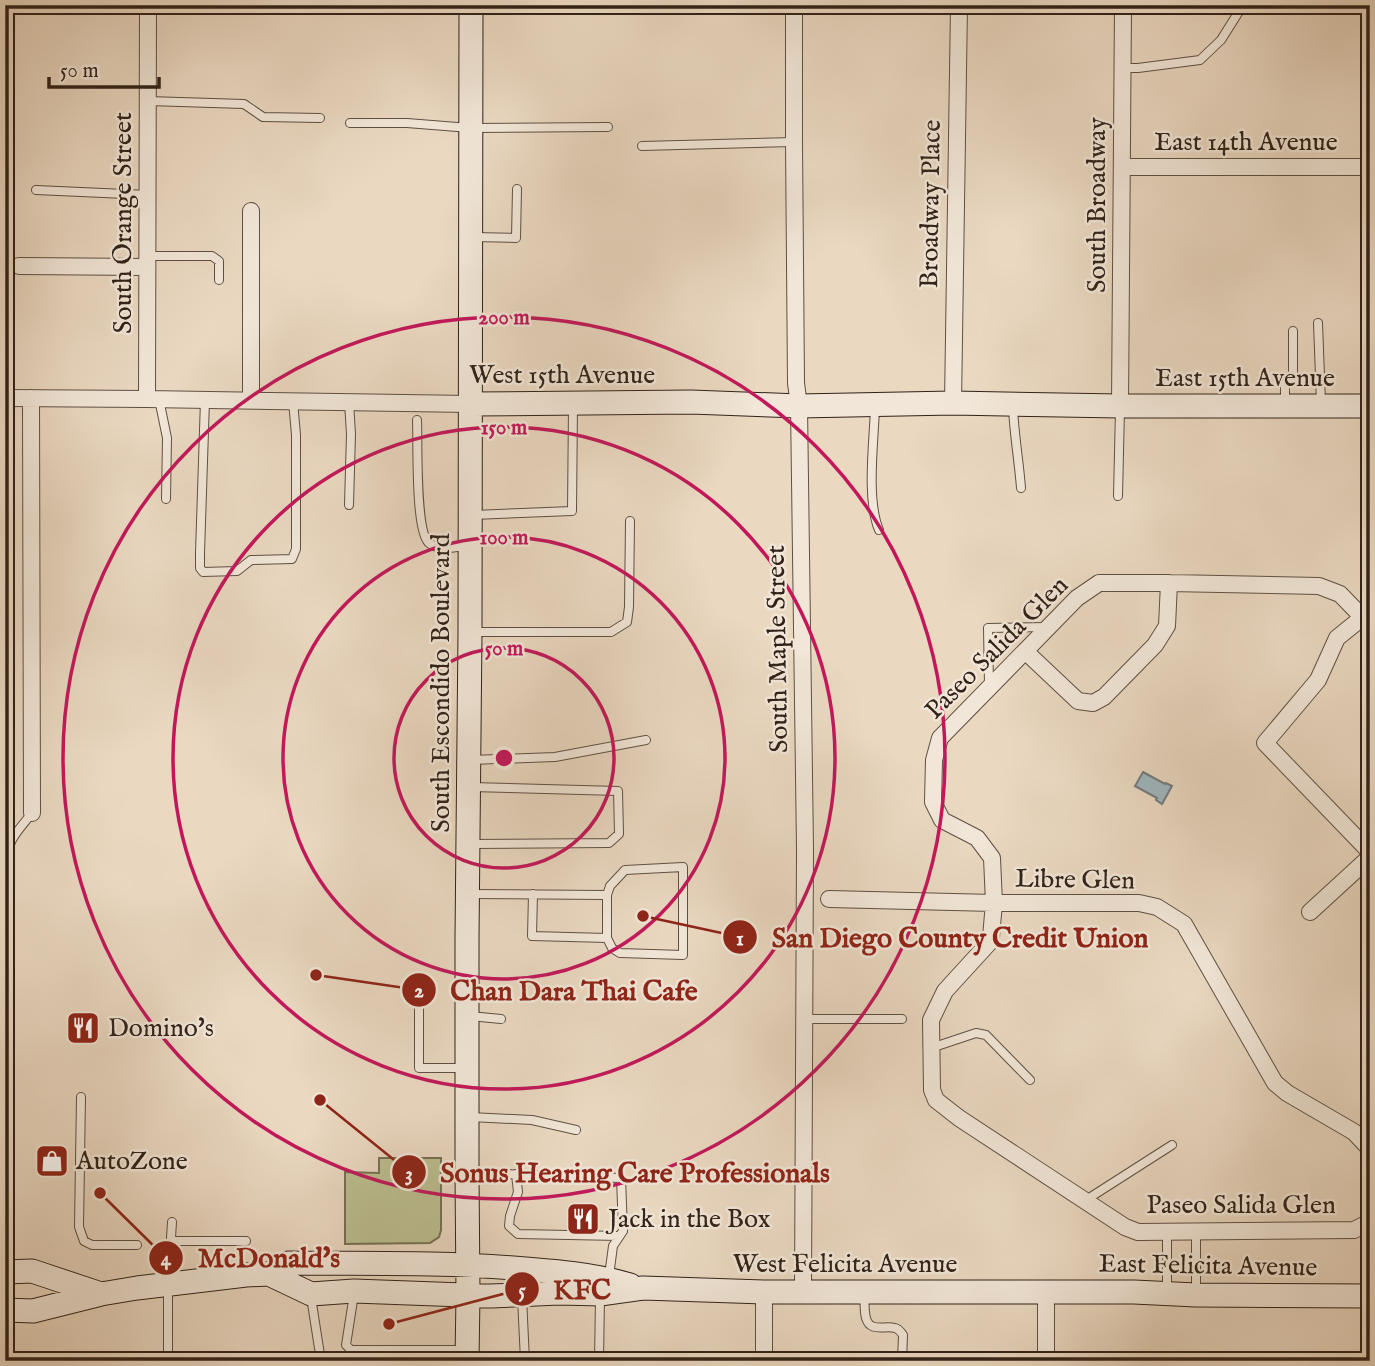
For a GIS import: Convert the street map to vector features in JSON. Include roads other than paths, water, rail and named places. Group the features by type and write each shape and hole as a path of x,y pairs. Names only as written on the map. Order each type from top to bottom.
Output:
{"main road":[{"name":"South Escondido Boulevard","path":"467,1355 471,5"},
{"name":"West 15th Avenue","path":"470,404 691,401 799,406 953,403 1120,406"},
{"name":"East 15th Avenue","path":"1120,406 1370,406"},
{"name":"West Felicita Avenue","path":"5,1310 33,1311 101,1294 269,1274 288,1263 468,1264 555,1271 604,1287"},
{"name":"West Felicita Avenue","path":"5,1272 32,1271 101,1294"},
{"name":"West Felicita Avenue","path":"269,1274 311,1294 354,1291 522,1295 604,1287 764,1292 1046,1293"},
{"name":"East Felicita Avenue","path":"1046,1293 1370,1296"}],"street":[{"name":"South Orange Street","path":"148,5 148,262 153,399"},
{"name":"South Maple Street","path":"794,5 796,383 799,406 805,849 803,1292"},
{"name":"Broadway Place","path":"953,403 959,5"},
{"name":"South Broadway","path":"1120,406 1123,5"},
{"name":"East 14th Avenue","path":"1122,167 1370,167"},
{"path":"251,211 251,400"},
{"path":"19,266 148,262"},
{"name":"West 15th Avenue","path":"5,398 470,404"},
{"path":"31,398 32,813"},
{"name":"Paseo Salida Glen","path":"1366,621 1340,594 1319,586 1100,583 1077,598 940,738 934,760 933,802 942,820 977,838 992,859 994,904 988,944 945,991 931,1020 931,1048 932,1090 936,1100 958,1118 1125,1227 1138,1231 1354,1230 1370,1222"},
{"path":"1025,651 1078,701 1093,703 1104,697 1155,645 1167,626 1169,583"},
{"path":"1310,912 1370,855 1265,744 1318,680 1338,638 1366,621"},
{"name":"Libre Glen","path":"829,899 994,904 1139,903 1157,907 1184,924 1275,1083 1287,1093 1354,1132 1370,1149"},
{"path":"764,1292 764,1361"},
{"path":"1046,1293 1046,1361"}],"lane":[{"path":"1122,68 1200,60 1222,40 1241,8 1218,5"},
{"path":"148,101 244,104 262,117 320,118"},
{"path":"350,123 407,123 470,128 608,127"},
{"path":"642,146 794,142"},
{"path":"470,237 516,238 517,189"},
{"path":"36,190 148,195"},
{"path":"148,262 212,256 219,261 219,280"},
{"path":"1318,323 1321,407"},
{"path":"1285,406 1285,382 1293,375 1293,331"},
{"path":"153,399 167,438 166,499"},
{"path":"205,400 200,553 200,568 203,572 237,571 251,561 294,557 296,435 293,401"},
{"path":"349,402 349,505"},
{"path":"470,515 572,511 573,403"},
{"path":"875,404 872,491 874,519 879,530"},
{"path":"1013,404 1021,488"},
{"path":"1118,496 1120,406"},
{"path":"417,420 419,502 423,534 429,543 440,548 469,545"},
{"path":"470,632 611,632 627,622 630,521"},
{"path":"989,688 988,628 1049,627"},
{"path":"468,760 555,757 646,740"},
{"path":"468,787 618,791 619,834 609,843 468,844"},
{"path":"5,863 11,840 32,813"},
{"path":"683,867 683,955 621,953 612,948 607,938 607,895 610,886 625,870 683,867"},
{"path":"467,894 607,895"},
{"path":"533,894 532,936 607,938"},
{"path":"5,919 6,984"},
{"path":"419,1009 419,1068 467,1068"},
{"path":"467,1016 501,1019"},
{"path":"804,1019 902,1020"},
{"path":"931,1048 976,1033 986,1035 1030,1080"},
{"path":"81,1097 79,1227 84,1241 92,1245 137,1245"},
{"path":"467,1117 532,1119 576,1130"},
{"path":"1085,1200 1172,1145"},
{"path":"467,1172 621,1178 622,1231 613,1247 604,1287 599,1361"},
{"path":"516,1174 518,1192 509,1226 519,1234 619,1236"},
{"path":"167,1361 172,1222"},
{"path":"1167,1231 1167,1294"},
{"path":"1196,1231 1196,1295"},
{"path":"171,1241 246,1241"},
{"path":"354,1291 346,1345 351,1350 467,1355"},
{"path":"864,1292 866,1320 871,1326 898,1329 903,1335 902,1361"},
{"path":"311,1294 321,1361"},
{"path":"522,1295 525,1361"},
{"path":"347,1361 351,1350"}],"water":[{"path":"1143,772 1172,786 1162,804 1157,798 1135,786"}],"place":[{"name":"San Diego County Credit Union","path":"643,916"},
{"name":"Chan Dara Thai Cafe","path":"316,975"},
{"name":"Domino's","path":"83,1028"},
{"name":"Sonus Hearing Care Professionals","path":"320,1100"},
{"name":"AutoZone","path":"52,1161"},
{"name":"McDonald's","path":"100,1193"},
{"name":"Jack in the Box","path":"583,1219"},
{"name":"KFC","path":"389,1324"}]}
